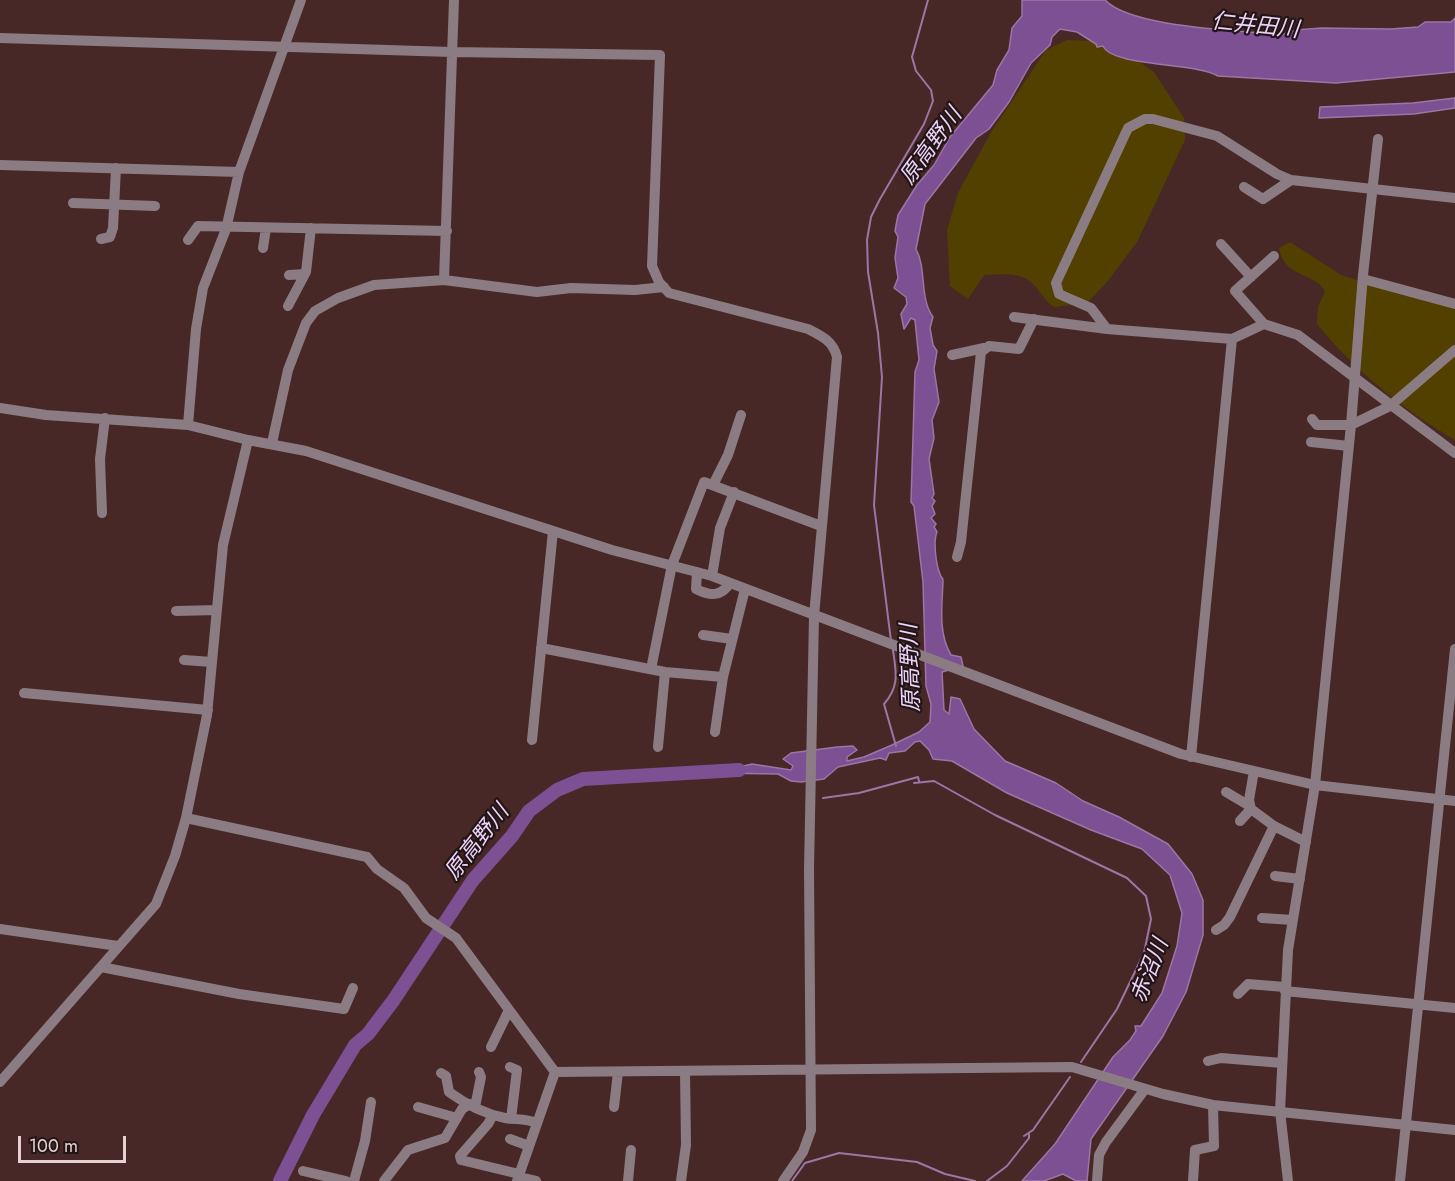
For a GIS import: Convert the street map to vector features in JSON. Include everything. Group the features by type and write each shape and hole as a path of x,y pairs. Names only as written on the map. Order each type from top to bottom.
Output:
{"street":[{"path":"188,424 196,329 203,288 226,229 239,172 301,0"},
{"path":"444,280 454,0"},
{"path":"0,38 452,52 660,55 652,266 664,287 669,293 808,329 828,340 835,347 837,357 814,616 810,738 812,1115 809,1139 783,1181"},
{"path":"1107,329 1091,309 1059,294 1056,283 1117,149 1132,124 1145,119 1211,134 1291,180 1455,198"},
{"path":"1288,1181 1280,1111 1285,989 1293,920 1316,785 1351,425 1362,279 1378,139"},
{"path":"0,165 239,172"},
{"path":"100,240 111,234 116,168"},
{"path":"1244,187 1263,199 1291,180"},
{"path":"73,203 155,206"},
{"path":"188,240 196,227 447,231"},
{"path":"263,248 266,228"},
{"path":"288,306 305,274 311,228"},
{"path":"1221,244 1251,277"},
{"path":"1274,256 1235,291 1264,324 1298,335 1455,453"},
{"path":"289,275 305,274"},
{"path":"1362,279 1455,304"},
{"path":"272,443 288,370 306,323 315,311 338,298 374,285 444,280 537,292 571,288 635,290 664,287"},
{"path":"1014,317 1107,329 1232,339 1264,324"},
{"path":"951,355 984,348 1019,349 1034,319"},
{"path":"1191,757 1232,339"},
{"path":"957,557 961,542 981,352 984,348"},
{"path":"1312,419 1317,425 1351,425 1390,406 1455,350"},
{"path":"0,408 46,415 188,424 248,440 306,451 553,531 712,576 1191,757 1316,785 1455,801"},
{"path":"713,485 728,455 741,415"},
{"path":"102,513 100,459 105,418"},
{"path":"0,1082 156,904 186,818 208,710 223,545 248,440"},
{"path":"1311,442 1349,446"},
{"path":"651,669 672,566 682,533 704,482 821,526"},
{"path":"712,576 720,528 734,492"},
{"path":"532,740 553,531"},
{"path":"697,572 696,589 710,594 723,592 730,583"},
{"path":"715,732 723,677 745,589"},
{"path":"176,610 217,610"},
{"path":"703,635 732,639"},
{"path":"541,648 665,672 723,677"},
{"path":"1400,1181 1455,649"},
{"path":"184,660 212,662"},
{"path":"658,747 665,672"},
{"path":"24,693 208,710"},
{"path":"1240,821 1250,807 1254,771"},
{"path":"1226,792 1274,826 1306,842"},
{"path":"186,818 367,857 377,869 404,888 426,918 456,938 555,1072"},
{"path":"1216,930 1230,917 1274,826"},
{"path":"1275,876 1300,879"},
{"path":"1262,918 1293,920"},
{"path":"0,929 118,946"},
{"path":"101,967 239,994 344,1009 353,988"},
{"path":"1238,994 1248,984 1455,1008"},
{"path":"491,1047 509,1010"},
{"path":"1208,1061 1221,1058 1282,1063"},
{"path":"555,1072 1063,1066 1213,1105 1455,1130"},
{"path":"510,1067 517,1070 511,1119"},
{"path":"441,1072 446,1076 448,1092 472,1105 493,1115 511,1119 524,1118 537,1123"},
{"path":"384,1181 408,1150 440,1141 450,1132 462,1109 472,1105 482,1077 479,1072"},
{"path":"518,1177 555,1072"},
{"path":"614,1107 618,1072"},
{"path":"681,1181 686,1166 685,1072"},
{"path":"1097,1181 1099,1155 1145,1089"},
{"path":"354,1181 365,1141 371,1102"},
{"path":"1193,1181 1195,1150 1214,1146 1213,1105"},
{"path":"418,1107 457,1118"},
{"path":"493,1115 460,1156 461,1160 536,1181"},
{"path":"510,1139 529,1146"},
{"path":"628,1181 631,1150"},
{"path":"303,1171 339,1180"}],"shaded area":[{"path":"1022,0 1105,0 1138,17 1161,22 1281,35 1296,30 1321,28 1418,27 1425,22 1451,22 1455,18 1455,72 1336,83 1218,76 1192,68 1122,58 1110,53 1103,46 1097,47 1077,32 1060,29 1052,37 1050,45 1031,63 1009,102 989,129 976,138 925,204 916,249 921,265 926,301 933,317 930,328 933,345 937,351 934,369 939,402 932,420 934,438 929,459 934,494 932,498 935,501 932,506 935,514 931,518 936,524 934,527 937,532 936,559 943,578 942,629 951,655 961,657 963,666 942,672 944,710 949,714 951,697 960,699 974,729 1005,761 1056,783 1083,801 1119,817 1168,844 1192,874 1203,900 1203,935 1186,992 1163,1036 1091,1139 1087,1181 1076,1181 1063,1174 1044,1181 1022,1181 1055,1144 1113,1057 1130,1040 1136,1031 1135,1026 1141,1026 1162,993 1177,946 1182,913 1170,875 1142,849 1091,830 1007,793 952,761 933,759 929,750 920,741 915,742 905,751 889,753 886,760 880,758 838,767 824,779 801,782 791,781 778,774 713,773 752,764 791,770 793,766 783,759 791,753 853,746 857,750 847,757 847,761 864,757 892,745 919,732 930,722 931,704 926,686 923,582 914,506 911,502 915,372 919,360 915,320 911,318 904,329 901,314 907,304 906,297 894,288 898,278 895,258 898,237 895,231 898,215 917,185 934,165 950,137 993,85 997,70 1009,50 1012,28 1022,16"},
{"path":"1067,40 1092,41 1119,48 1154,72 1184,118 1185,140 1137,242 1107,282 1087,303 1054,307 1026,279 1003,274 984,275 968,299 950,286 947,230 958,193 990,134 1046,50"},
{"path":"1455,98 1455,108 1414,114 1319,118 1320,107 1413,103"},
{"path":"1290,242 1341,275 1375,286 1446,303 1455,310 1455,440 1417,416 1381,388 1331,341 1317,324 1318,307 1325,292 1320,285 1293,270 1282,258 1279,248"}],"waterway":[{"path":"891,641 874,505 882,377 878,333 868,272 867,240 871,217 924,124 933,101 931,90 916,71 912,57 928,0"},
{"path":"893,650 895,685 884,704 896,746"},
{"name":"原高野川","path":"280,1181 313,1115 355,1045 368,1034 393,1001 473,880 512,836 529,811 557,790 583,779 739,770"},
{"path":"823,798 859,793 918,777 919,781"},
{"name":"赤沼川","path":"914,783 934,781 995,815 1127,878 1146,896 1151,919 1144,953 1117,1009 1081,1062"},
{"path":"1024,1136 1033,1130 1070,1077"},
{"path":"987,1181 1007,1166 1029,1138 1029,1134"},
{"path":"792,1181 805,1163 839,1153 917,1162 945,1174 975,1181"}],"water label":[{"name":"仁井田川","path":"1255,27"}]}
